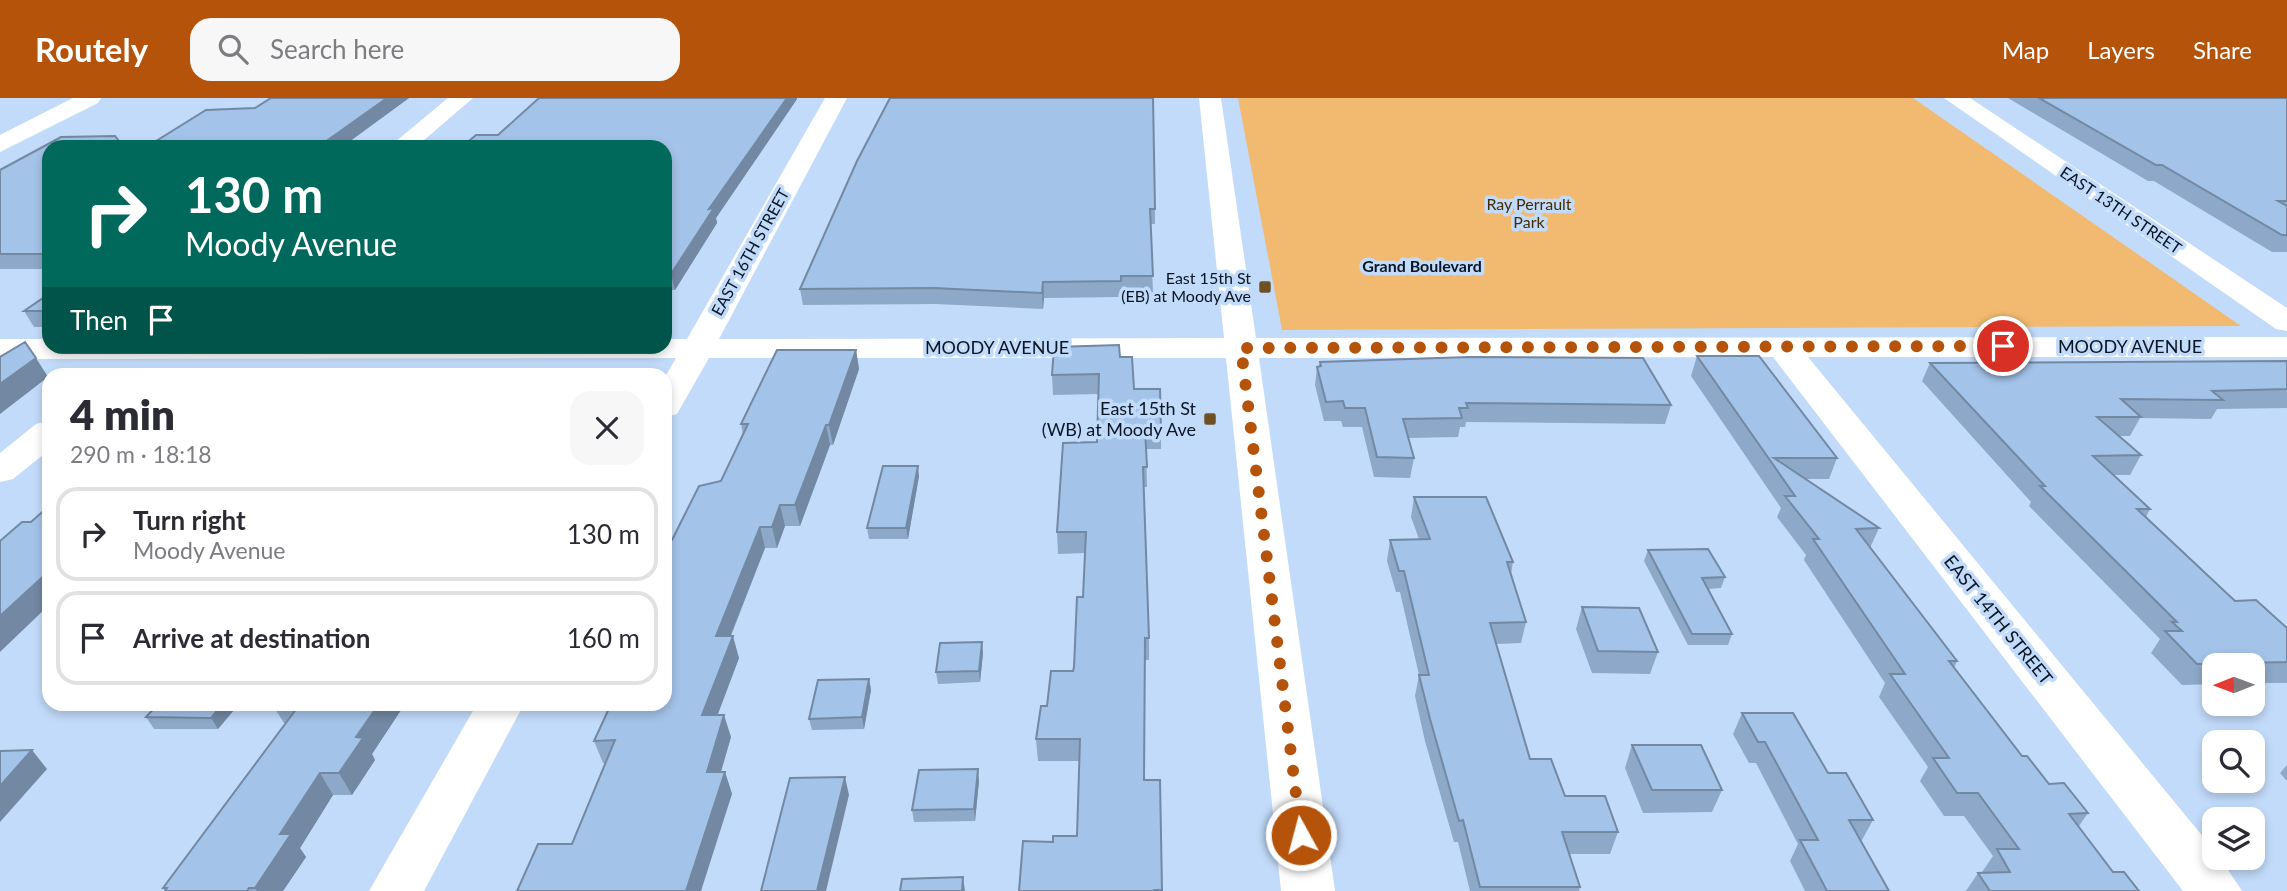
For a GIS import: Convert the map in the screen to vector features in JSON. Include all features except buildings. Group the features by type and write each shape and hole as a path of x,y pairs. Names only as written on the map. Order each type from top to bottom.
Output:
{"street":[{"path":"0,145 90,98"},
{"path":"410,140 462,98"},
{"name":"EAST 16TH STREET","path":"672,394 836,98"},
{"path":"1210,98 1308,891"},
{"name":"EAST 13TH STREET","path":"1955,98 2287,322"},
{"name":"MOODY AVENUE","path":"672,348 2287,347"},
{"name":"EAST 14TH STREET","path":"1783,348 2215,891"},
{"name":"MOODY AVENUE","path":"0,349 42,349"},
{"path":"128,368 145,354"},
{"path":"0,471 42,438"},
{"path":"397,891 496,711"}],"green space":[{"name":"Ray Perrault Park","path":"1238,98 1913,98 2241,326 1282,330"}],"place":[{"name":"East 15th St (EB) at Moody Ave","path":"1265,287"},
{"name":"East 15th St (WB) at Moody Ave","path":"1210,419"}],"district":[{"name":"Grand Boulevard","path":"1422,266"}],"route":[{"path":"1301,835 1241,348 2003,346"}]}
